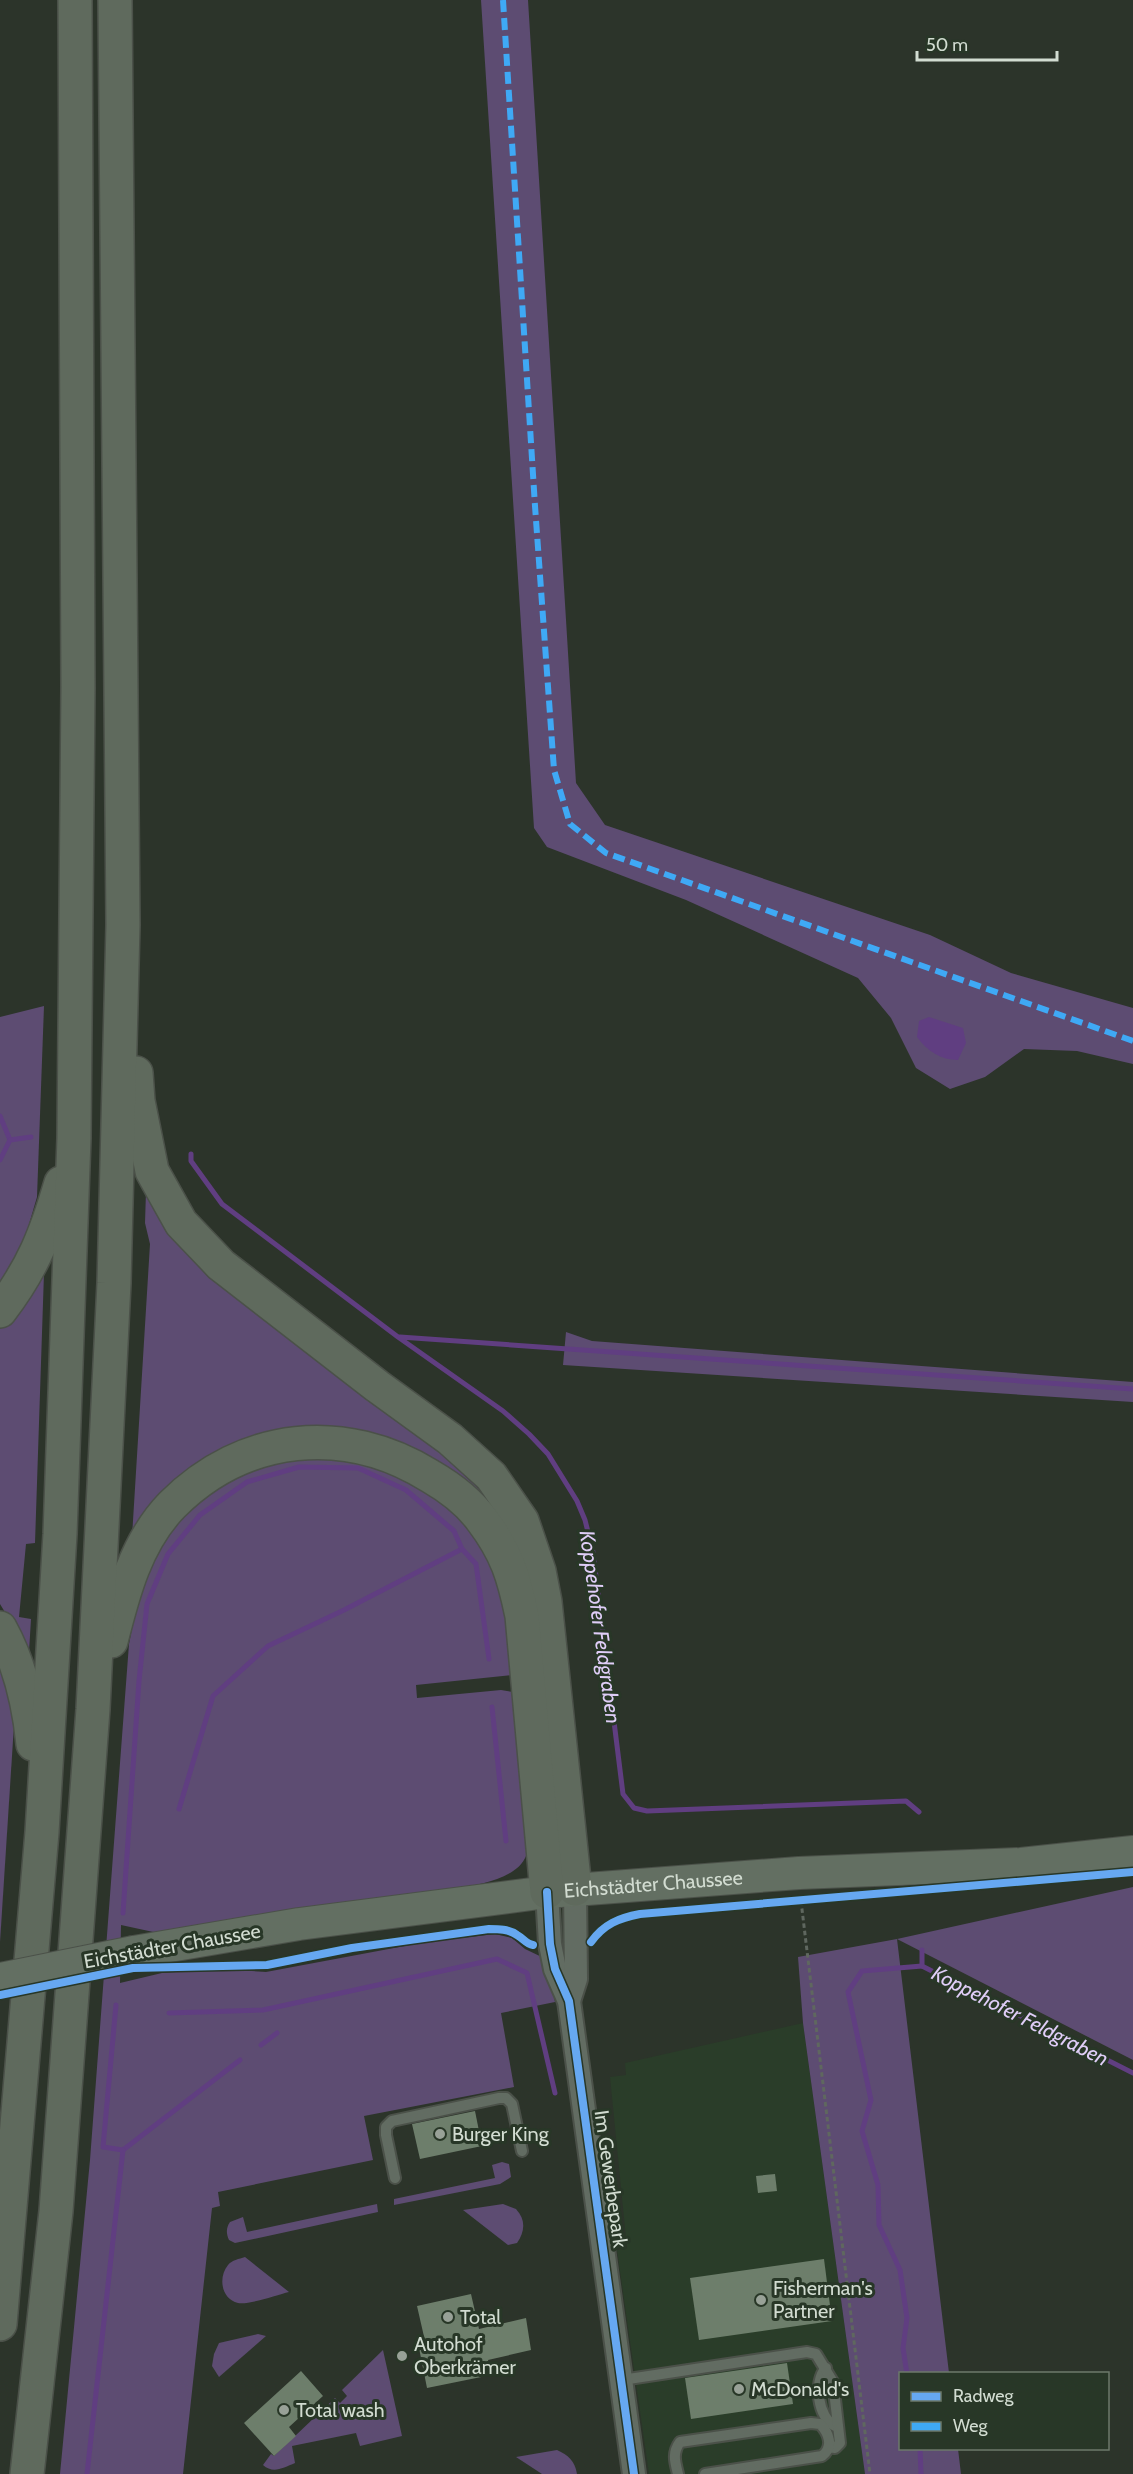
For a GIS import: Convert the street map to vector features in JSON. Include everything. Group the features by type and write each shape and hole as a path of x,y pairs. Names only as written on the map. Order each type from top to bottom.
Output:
{"highway":[{"path":"0,2324 42,1832 60,1533 74,1138 78,688 75,0"},
{"path":"27,2474 56,2211 93,1709 114,1284 123,925 115,0"},
{"path":"123,925 138,1101 152,1171 181,1223 221,1265 377,1386 450,1439 491,1476 522,1521 540,1571 545,1602 561,1890"},
{"path":"0,1311 25,1276 43,1240 74,1138"},
{"path":"93,1709 129,1574 147,1539 172,1506 215,1470 267,1448 323,1441 369,1448 406,1461 448,1487 481,1518 513,1574 522,1616 561,1890"},
{"path":"0,1628 8,1642 24,1684 42,1832"}],"main road":[{"name":"Eichstädter Chaussee","path":"0,1978 299,1924 561,1890 799,1873 1021,1864 1133,1852"}],"street":[{"name":"Im Gewerbepark","path":"561,1890 550,1944 555,1969 569,2001 634,2474"}],"lane":[{"path":"395,2178 386,2135 386,2127 392,2121 499,2098 507,2098 512,2104 522,2151"},
{"path":"622,2380 807,2352 816,2354 833,2382 840,2443 835,2448 830,2446"},
{"path":"678,2474 675,2448 680,2442 811,2423 820,2424 826,2430 830,2446 826,2454 822,2456 705,2474"}],"path":[{"path":"801,1901 870,2474"}],"shaded area":[{"path":"481,0 528,0 576,783 605,825 930,935 1011,973 1133,1008 1133,1064 1077,1051 1024,1049 985,1077 950,1089 916,1068 891,1018 858,978 686,900 547,847 534,828"},
{"path":"44,1006 37,1197 20,1255 0,1288 0,1017"},
{"path":"929,1017 963,1028 966,1043 958,1060 935,1054 917,1037 919,1021"},
{"path":"146,1191 162,1224 208,1277 432,1445 481,1491 501,1519 439,1463 414,1448 390,1440 293,1431 132,1537 150,1244 145,1223"},
{"path":"44,1273 35,1543 26,1544 19,1617 31,1619 29,1652 0,1604 0,1329"},
{"path":"566,1332 592,1341 1133,1382 1133,1402 563,1365"},
{"path":"294,1455 364,1459 441,1497 484,1544 500,1580 509,1627 512,1675 416,1685 417,1698 501,1690 513,1692 529,1837 526,1856 521,1864 506,1875 458,1889 158,1933 121,1925 120,1983 162,1973 219,1969 266,1972 426,1942 495,1934 512,1938 525,1949 546,1959 555,2002 501,2013 514,2087 364,2116 373,2160 218,2192 220,2206 212,2208 183,2474 60,2474 90,2160 129,1644 137,1603 156,1550 185,1515 225,1481"},
{"path":"0,1658 14,1725 0,1942"},
{"path":"1133,1887 1133,2060 897,1939"},
{"path":"897,1939 949,2372 899,2372 899,2450 958,2450 961,2474 865,2474 803,2023 798,1957"},
{"path":"803,2023 865,2474 649,2474 617,2250 627,2248 610,2077 626,2075 625,2063"},
{"path":"502,2162 509,2164 511,2177 500,2184 394,2205 394,2199 495,2178 492,2165"},
{"path":"377,2204 378,2212 235,2243 229,2240 227,2235 230,2222 243,2217 247,2232"},
{"path":"503,2204 516,2209 522,2217 523,2230 517,2243 508,2245 463,2210"},
{"path":"245,2257 289,2292 249,2303 232,2301 223,2287 223,2275 230,2263"},
{"path":"258,2334 266,2336 219,2377 212,2366 219,2343"},
{"path":"383,2350 402,2436 360,2446 356,2433 292,2446 295,2463 274,2470 263,2465 271,2454 274,2456 335,2398 340,2403 347,2396 342,2390"},
{"path":"557,2450 575,2465 577,2474 542,2474 516,2457"}],"building":[{"name":"Burger King","path":"475,2111 482,2146 420,2159 412,2124"},
{"path":"775,2174 777,2191 758,2193 756,2176"},
{"name":"Fisherman's Partner","path":"824,2259 832,2321 699,2340 690,2278"},
{"path":"471,2294 479,2329 526,2318 531,2350 488,2360 491,2375 427,2388 418,2343 425,2341 417,2306"},
{"name":"McDonald's","path":"787,2363 793,2404 691,2419 685,2378"},
{"name":"Total wash","path":"301,2371 323,2396 289,2427 296,2436 274,2456 244,2423"}],"waterway":[{"path":"0,1116 10,1140"},
{"name":"Koppehofer Feldgraben","path":"0,1160 10,1140 31,1137"},
{"name":"Koppehofer Feldgraben","path":"191,1154 191,1161 222,1204 398,1337 503,1411 548,1454 577,1501 585,1520 593,1552 623,1794 634,1808 647,1811 906,1801 919,1812"},
{"path":"400,1337 1133,1389"},
{"path":"123,1913 139,1681 147,1604 168,1554 200,1515 247,1482 299,1467 358,1468 406,1490 454,1531 462,1549 476,1564 489,1659"},
{"path":"179,1809 213,1696 268,1646 462,1549"},
{"path":"492,1707 506,1841"},
{"name":"Koppehofer Feldgraben","path":"922,1950 922,1966 1133,2073"},
{"path":"169,2013 263,2010 497,1959 527,1973 555,2093"},
{"path":"907,2372 903,2348 907,2318 900,2270 879,2225 878,2185 862,2131 871,2100 848,1992 862,1971 922,1966"},
{"path":"87,2474 123,2150 103,2147 116,2005"},
{"path":"261,2045 277,2033"},
{"path":"123,2150 240,2060"},
{"path":"920,2450 921,2474"}],"marked path":[{"path":"503,0 554,770 570,824 606,853 1133,1041"}],"cycle path":[{"path":"591,1942 612,1923 640,1914 1133,1872"},
{"path":"547,1892 550,1944 555,1969 569,2001 634,2474"},
{"path":"0,1995 133,1968 267,1965 352,1948 489,1929 511,1932 533,1945"}],"place":[{"name":"Burger King","path":"440,2134"},
{"name":"Fisherman's Partner","path":"761,2300"},
{"name":"Total","path":"448,2317"},
{"name":"Autohof Oberkrämer","path":"402,2356"},
{"name":"McDonald's","path":"739,2389"},
{"name":"Total wash","path":"284,2410"}]}
